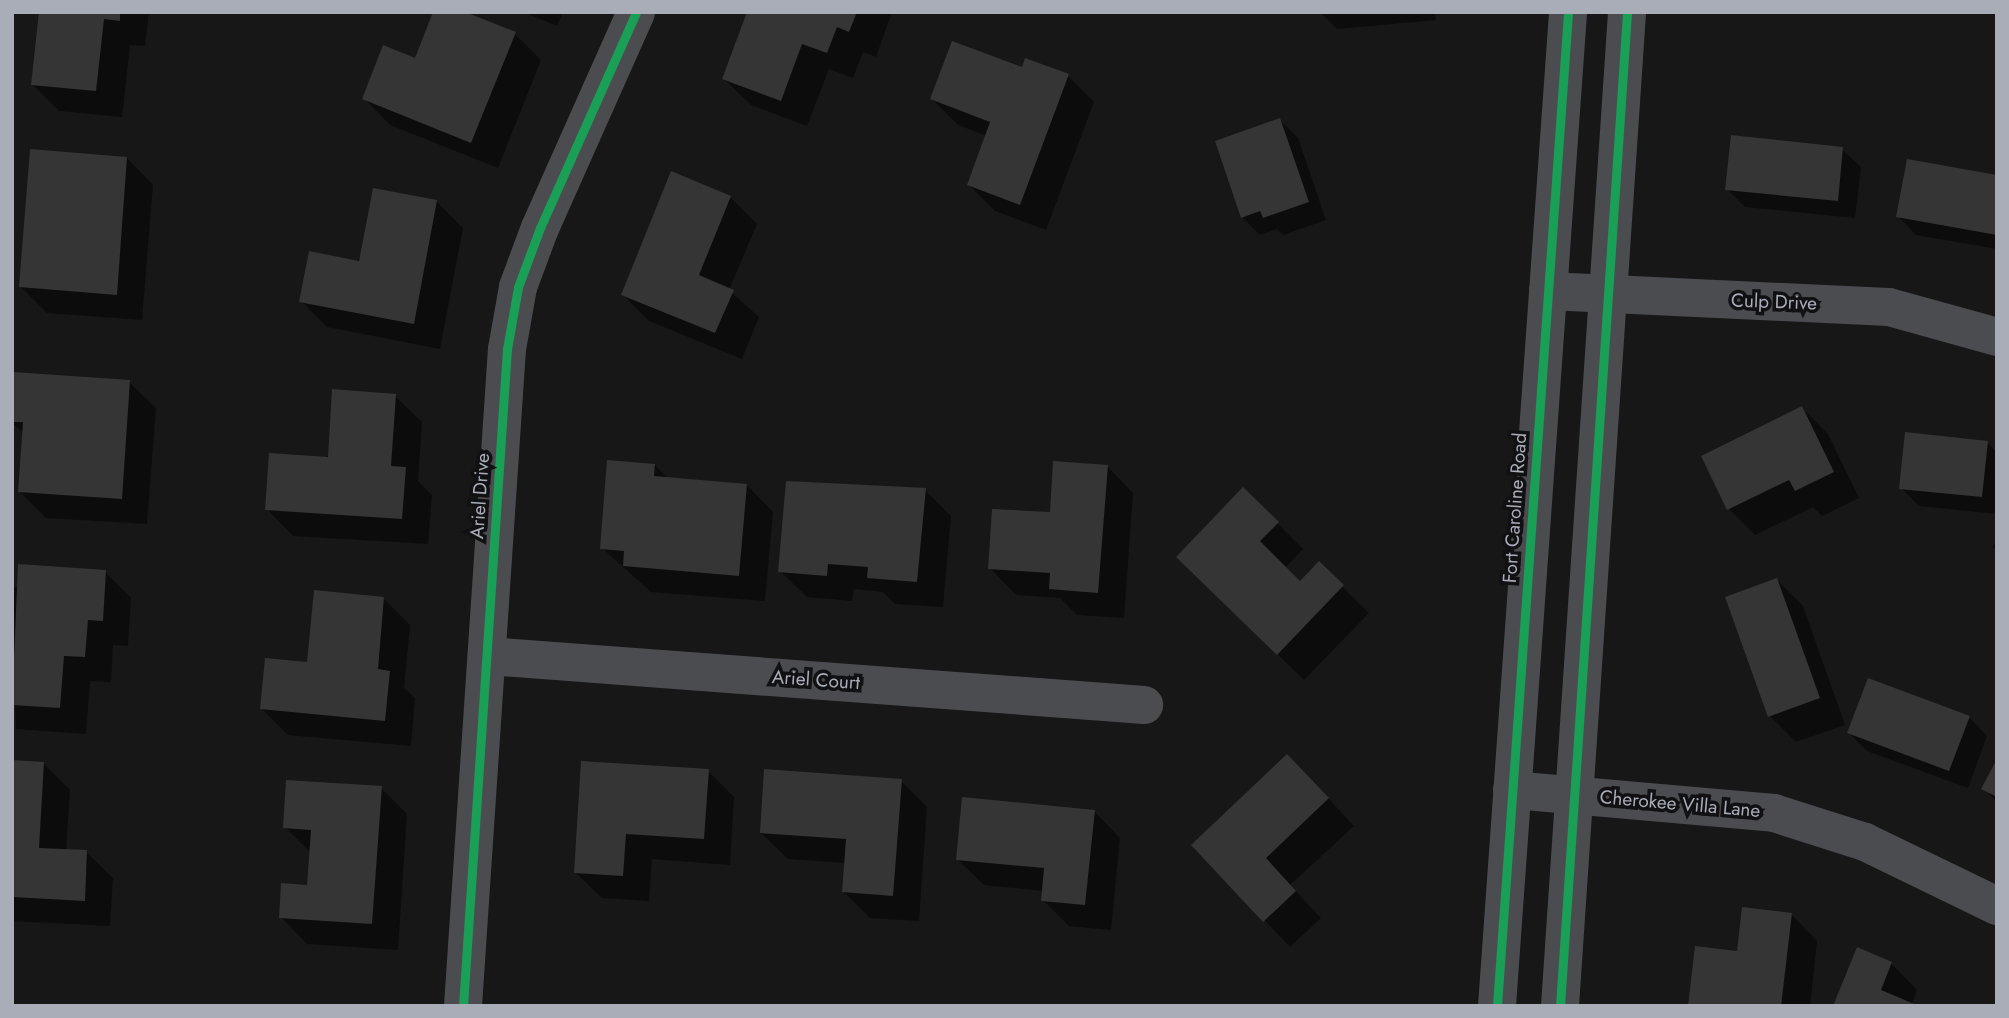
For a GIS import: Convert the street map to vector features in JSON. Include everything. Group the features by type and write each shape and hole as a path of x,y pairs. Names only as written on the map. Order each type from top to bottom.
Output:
{"street":[{"name":"Ariel Drive","path":"463,1006 507,349 519,287 636,12"},
{"name":"Fort Caroline Road","path":"1497,1006 1568,12"},
{"path":"1560,1006 1627,12"},
{"name":"Culp Drive","path":"1548,291 1889,307 1997,337"},
{"name":"Ariel Court","path":"488,656 1144,705"},
{"name":"Cherokee Villa Lane","path":"1513,790 1774,813 1865,842 1997,906"}],"building":[{"path":"39,12 120,12 120,21 104,19 96,91 31,85"},
{"path":"433,12 465,12 516,32 471,143 362,99 383,45 415,58"},
{"path":"747,12 857,12 849,32 837,27 827,53 802,44 781,101 722,79"},
{"path":"952,41 1022,67 1025,58 1069,74 1020,205 967,185 990,122 930,99"},
{"path":"1280,118 1309,202 1263,218 1260,211 1241,218 1215,141"},
{"path":"1731,135 1843,147 1838,201 1725,190"},
{"path":"30,149 127,157 117,295 19,287"},
{"path":"1907,159 1997,175 1997,235 1896,217"},
{"path":"671,171 731,196 699,275 734,290 715,333 621,295"},
{"path":"373,188 437,200 414,324 299,302 309,251 359,261"},
{"path":"13,372 130,380 122,499 18,492 23,422 12,422"},
{"path":"332,389 396,394 391,466 406,467 402,519 265,510 269,453 328,457"},
{"path":"1802,406 1834,472 1795,491 1789,480 1727,510 1701,456"},
{"path":"1905,432 1988,441 1982,497 1899,489"},
{"path":"607,460 655,464 654,476 747,484 739,576 623,566 624,551 600,549"},
{"path":"1053,461 1108,465 1098,593 1049,589 1050,573 988,569 992,509 1050,512"},
{"path":"786,481 926,488 917,582 867,578 868,567 828,564 827,576 778,572"},
{"path":"1243,487 1279,522 1260,541 1300,581 1319,561 1344,585 1277,655 1176,557"},
{"path":"18,564 106,570 103,621 88,620 85,657 64,656 60,708 12,705"},
{"path":"1777,578 1820,698 1768,717 1725,597"},
{"path":"314,590 384,597 378,669 390,671 385,721 260,709 265,658 307,662"},
{"path":"1868,678 1970,716 1949,771 1847,733"},
{"path":"1287,754 1329,798 1266,858 1296,891 1263,922 1191,845"},
{"path":"1997,759 1997,797 1981,789"},
{"path":"12,760 44,762 39,848 87,850 85,901 12,897"},
{"path":"581,761 709,769 704,839 626,834 623,876 574,873"},
{"path":"764,769 902,779 893,896 842,892 846,839 760,833"},
{"path":"286,780 382,786 372,924 279,918 281,883 307,885 311,830 283,828"},
{"path":"962,797 1095,810 1085,905 1041,901 1044,868 956,860"},
{"path":"1742,907 1792,913 1781,1006 1688,1006 1695,946 1737,951"},
{"path":"1857,947 1892,962 1881,990 1919,1006 1833,1006"}],"cycle path":[{"path":"463,1006 507,349 518,287 540,228 636,12"},
{"path":"1497,1006 1568,12"},
{"path":"1560,1006 1627,12"}]}
